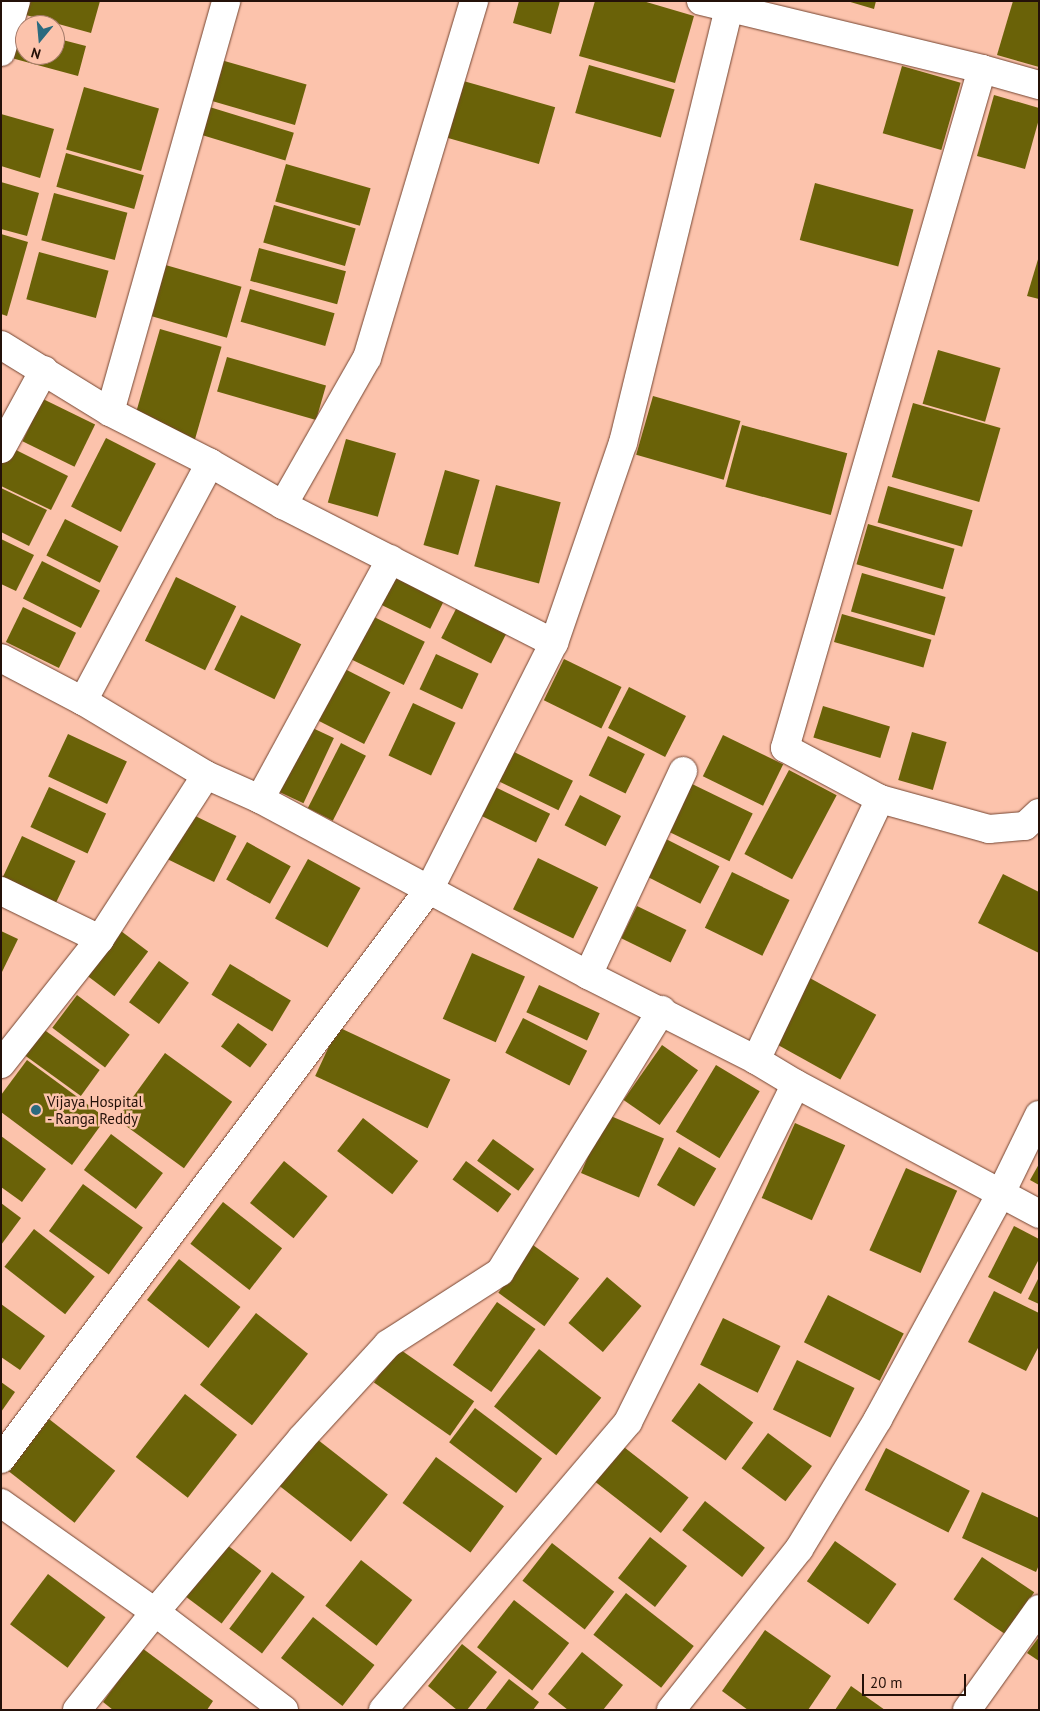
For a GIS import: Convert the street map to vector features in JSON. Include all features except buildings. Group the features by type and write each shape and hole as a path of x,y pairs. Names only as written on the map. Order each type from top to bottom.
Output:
{"street":[{"path":"110,412 226,1"},
{"path":"283,505 368,358 474,1"},
{"path":"701,1 730,5 1039,85"},
{"path":"1,52 10,3"},
{"path":"1,1459 430,888 554,643 623,443 730,5"},
{"path":"982,69 784,748 880,800 989,829 1025,826 1039,813"},
{"path":"1,346 44,370 110,412 210,463 283,505 391,558 554,643"},
{"path":"1,449 44,370"},
{"path":"83,701 210,463"},
{"path":"260,799 391,558"},
{"path":"1,658 83,701 206,775 260,799 430,888 588,975 662,1010 1000,1195 1039,1214"},
{"path":"588,975 683,771"},
{"path":"1,1064 100,939 206,775"},
{"path":"756,1060 880,800"},
{"path":"1,891 100,939"},
{"path":"77,1710 154,1612 302,1438 388,1344 500,1272 662,1010"},
{"path":"383,1710 628,1422 796,1084"},
{"path":"671,1710 799,1549 878,1419 1000,1195 1039,1115"},
{"path":"1,1502 154,1612 284,1710"},
{"path":"967,1710 1039,1609"}],"place":[{"name":"Vijaya Hospital - Ranga Reddy","path":"36,1110"}]}
